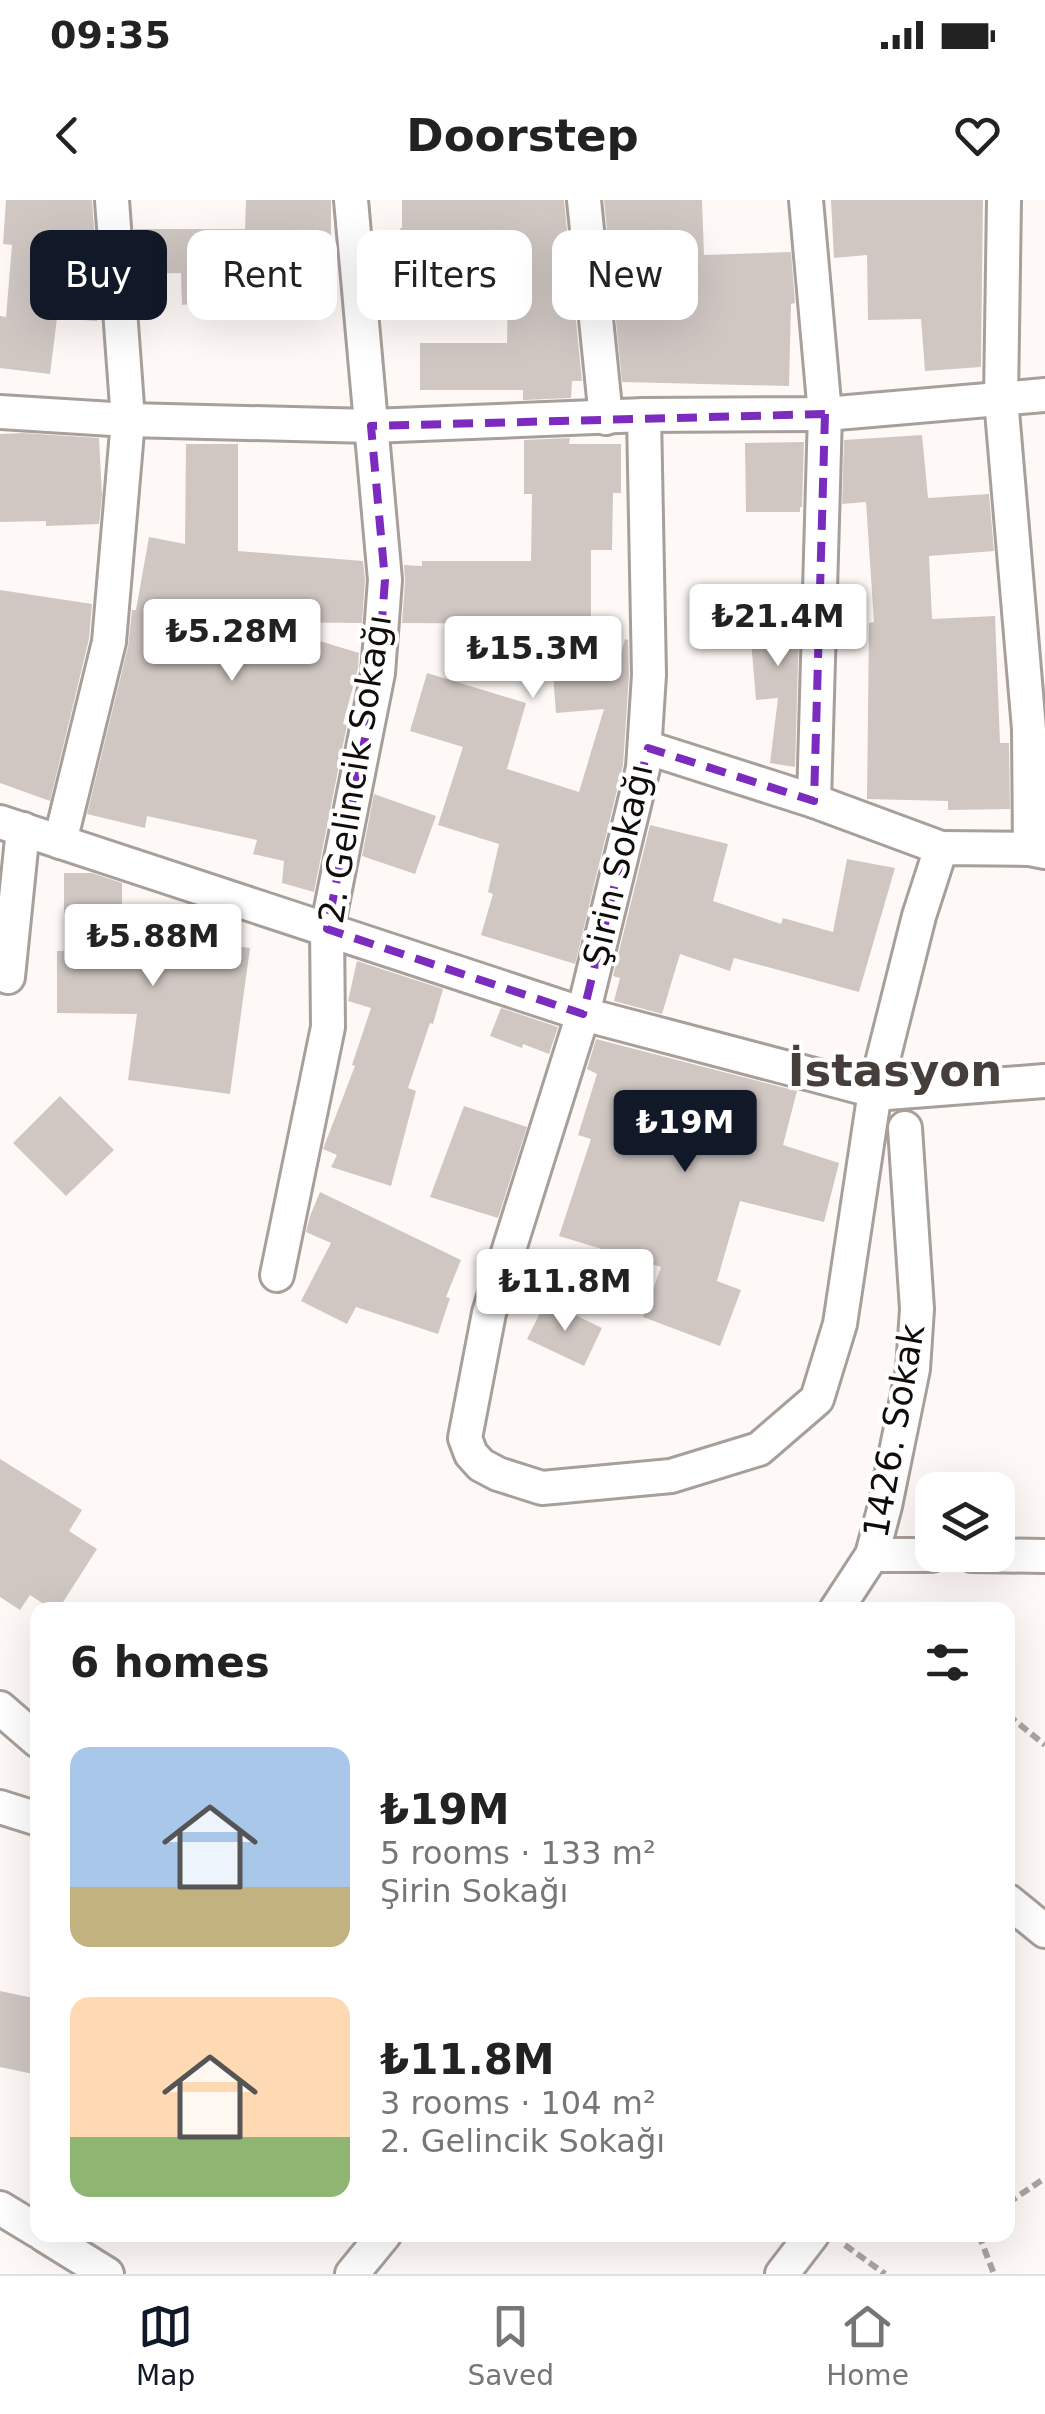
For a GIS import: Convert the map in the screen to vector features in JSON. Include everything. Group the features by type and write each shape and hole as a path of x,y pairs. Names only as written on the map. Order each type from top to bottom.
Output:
{"street":[{"path":"60,842 110,642 128,420 112,200"},
{"name":"2. Gelincik Sokağı","path":"277,1275 328,1027 327,929 378,674 385,580 351,200"},
{"path":"584,200 606,418"},
{"path":"806,200 826,414 814,800"},
{"path":"645,747 814,800 941,848 1038,850 1000,399 1004,200"},
{"path":"0,412 128,420 371,426 644,415 826,414 1045,395"},
{"name":"Şirin Sokağı","path":"644,415 649,675 643,768 583,1014 488,1313 465,1438 470,1454 481,1465 542,1488 672,1476 759,1450 817,1399 840,1324 875,1091 919,916 941,848"},
{"path":"8,977 12,826 583,1014 875,1091 1045,1082"},
{"name":"1426. Sokak","path":"841,1602 872,1555 913,1368 917,1309 905,1128"},
{"name":"1426. Sokak","path":"872,1555 915,1555"},
{"path":"1015,1556 1045,1556"},
{"path":"0,1708 30,1735"},
{"path":"0,1807 30,1816"},
{"path":"1015,1907 1045,1932"},
{"path":"0,2208 30,2226"},
{"path":"55,2242 107,2274"},
{"path":"352,2274 378,2242"},
{"path":"782,2274 807,2242"}],"path":[{"path":"1015,1720 1045,1744"},
{"path":"1015,2198 1045,2178"},
{"path":"842,2242 885,2274"},
{"path":"982,2242 994,2274"}],"highlighted area":[{"path":"825,414 814,801 648,748 583,1014 327,929 378,673 385,580 371,426"}],"building":[{"path":"6,200 92,200 94,230 30,230 30,320 57,320 50,374 0,368 0,316 6,317 12,245 3,244"},
{"path":"246,200 331,200 331,230 187,230 187,304 182,305 181,273 167,273 167,230 134,229 245,229"},
{"path":"402,200 564,200 567,230 552,230 552,320 576,320 582,381 572,381 571,398 523,400 523,390 420,390 420,343 507,343 507,320 532,320 532,230 402,228"},
{"path":"604,200 702,200 704,255 791,252 795,303 791,304 789,386 622,382 616,320 698,320 698,230 607,230"},
{"path":"831,200 983,200 981,367 925,371 921,319 868,320 867,255 834,258"},
{"path":"0,434 99,438 99,524 46,526 46,521 0,522"},
{"path":"922,435 928,498 989,494 994,551 929,556 932,619 995,616 1000,743 1009,743 1010,809 948,810 948,801 867,799 869,623 874,622 866,502 842,504 844,440"},
{"path":"570,438 569,444 621,444 621,493 613,493 612,550 591,550 591,662 619,660 625,639 628,640 629,675 623,765 575,964 481,935 493,894 488,892 499,844 438,825 463,747 410,731 427,673 526,703 507,769 579,792 604,709 556,713 549,624 402,623 404,565 422,566 422,561 531,561 532,494 524,494 524,440"},
{"path":"804,442 800,512 746,512 745,443"},
{"path":"186,444 238,444 238,551 363,561 362,623 257,622 359,653 314,892 282,883 284,861 253,854 257,840 147,816 145,828 87,814 128,647 132,610 136,610 149,537 185,544"},
{"path":"0,590 92,604 89,639 50,801 0,783"},
{"path":"800,600 795,767 770,763 778,698 756,700 748,604"},
{"path":"374,794 436,816 415,874 362,856"},
{"path":"650,825 728,844 713,901 781,924 783,918 833,932 847,859 895,868 859,992 734,958 730,971 680,954 662,1014 614,1001 620,978 613,976"},
{"path":"64,873 92,873 122,883 122,931 250,948 230,1094 128,1080 137,1014 57,1013 57,951 64,951"},
{"path":"357,961 443,989 408,1088 416,1091 391,1186 331,1167 337,1155 323,1149 355,1066 352,1065 371,1008 348,1001"},
{"path":"501,1008 558,1027 549,1054 490,1036"},
{"path":"596,1039 797,1091 783,1145 839,1163 824,1222 740,1201 717,1281 741,1290 720,1346 643,1317 661,1267 559,1236 591,1139 578,1135 597,1074 587,1069"},
{"path":"60,1096 114,1150 66,1196 13,1143"},
{"path":"464,1106 527,1127 498,1218 430,1197"},
{"path":"320,1192 461,1260 446,1297 450,1298 438,1334 356,1307 347,1324 301,1301 331,1243 306,1232"},
{"path":"546,1301 602,1328 584,1366 527,1339"},
{"path":"0,1459 82,1510 69,1531 97,1549 63,1602 41,1602 30,1595 20,1610 0,1597"},
{"path":"0,1991 30,1997 30,2073 0,2067"}],"district":[{"name":"İstasyon","path":"895,1070"}]}
